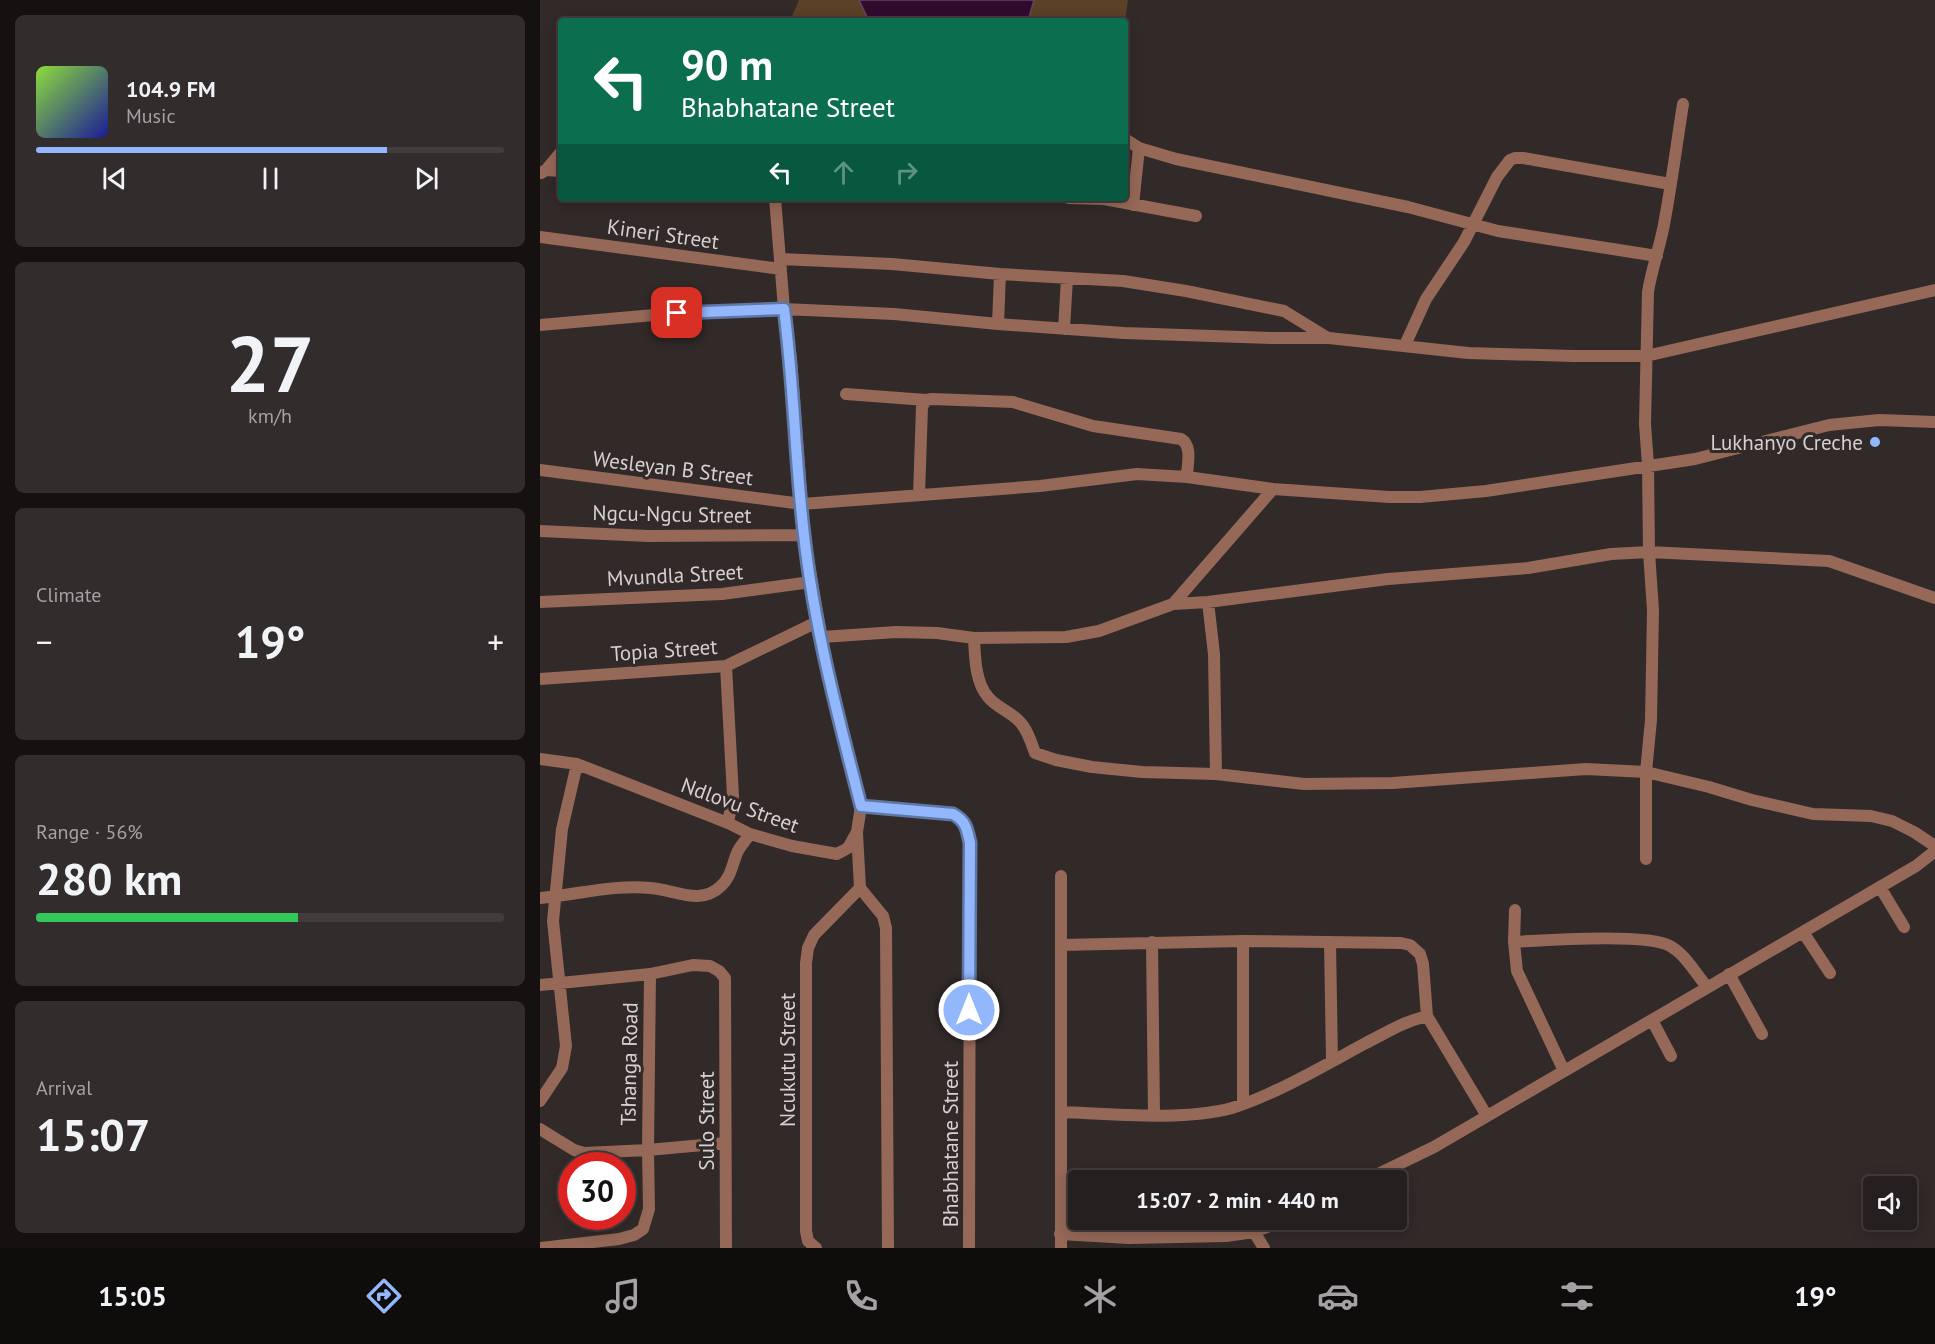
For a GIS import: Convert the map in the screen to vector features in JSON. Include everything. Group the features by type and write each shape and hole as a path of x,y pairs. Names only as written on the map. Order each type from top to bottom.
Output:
{"street":[{"path":"1646,859 1646,772 1652,720 1653,610 1649,552 1646,424 1648,292 1671,184 1683,104"},
{"path":"1128,141 1139,148 1176,159 1408,207 1498,231 1657,256"},
{"path":"1133,205 1139,148"},
{"path":"543,172 558,155"},
{"path":"1405,345 1426,299 1473,224 1497,177 1504,166 1515,158 1671,184"},
{"path":"543,172 558,171"},
{"path":"775,201 784,309 791,359 804,535 817,622 861,806 857,832 860,888 883,916 886,928 888,1248"},
{"path":"1114,201 1196,216"},
{"name":"Kineri Street","path":"540,237 781,264 892,264 1000,274 1123,281 1284,311 1329,338"},
{"path":"998,324 1000,274"},
{"path":"1064,329 1067,278"},
{"path":"540,326 677,313 784,309 894,314 1064,329 1230,337 1329,338 1468,353 1646,356 1935,290"},
{"path":"846,394 926,400 1013,402 1094,426 1181,439 1186,442 1188,448 1187,477"},
{"path":"919,495 922,407 926,400"},
{"name":"Wesleyan B Street","path":"540,470 802,504 1040,486 1137,474 1187,477 1273,489 1420,497 1486,491 1695,459 1829,425 1879,420 1935,422"},
{"path":"1173,604 1273,489"},
{"name":"Ngcu-Ngcu Street","path":"540,531 648,536 804,535"},
{"path":"822,637 896,632 937,633 974,638 1066,637 1099,631 1173,604 1208,602 1389,579 1528,568 1611,554 1649,552 1829,561 1935,598"},
{"name":"Mvundla Street","path":"540,602 722,594 811,582"},
{"path":"1208,602 1214,654 1216,774"},
{"name":"Topia Street","path":"540,679 726,666 817,622"},
{"path":"974,638 975,663 980,683 987,696 1025,728 1035,753 1056,760 1092,767 1142,772 1216,774 1304,784 1393,783 1587,769 1646,772 1671,776 1752,800 1813,814 1871,816 1892,821 1935,846"},
{"path":"726,666 733,796 728,823"},
{"name":"Ndlovu Street","path":"540,759 577,764 600,775 728,823 750,834 792,846 837,854 848,848 857,832"},
{"path":"540,1101 556,1080 565,1058 566,1046 553,921 562,829 577,764"},
{"name":"Bhabhatane Street","path":"861,806 953,814 967,826 970,843 969,1248"},
{"path":"540,898 607,889 650,888 697,897 706,896 727,879 738,851 750,834"},
{"path":"1387,1170 1434,1147 1916,866 1935,851"},
{"path":"1061,876 1061,1248"},
{"path":"1880,886 1904,927"},
{"name":"Ncukutu Street","path":"816,1248 808,1241 806,1231 807,955 814,935 860,888"},
{"path":"1515,910 1516,971 1564,1071"},
{"path":"1803,932 1830,973"},
{"path":"1061,945 1243,941 1401,943 1416,949 1423,964 1427,1016 1487,1116"},
{"path":"1243,941 1243,1103"},
{"path":"1514,942 1658,941 1676,950 1707,987"},
{"path":"1152,942 1154,1115"},
{"path":"1330,942 1332,1061"},
{"name":"Sulo Street","path":"650,974 693,965 710,966 725,978 726,1248"},
{"path":"540,985 650,974"},
{"name":"Tshanga Road","path":"541,1248 619,1239 634,1235 643,1229 649,1209 650,974"},
{"path":"1729,974 1762,1034"},
{"path":"1062,1112 1154,1115 1207,1113 1243,1103 1332,1061 1403,1022 1427,1016"},
{"path":"1652,1020 1671,1056"},
{"path":"540,1129 574,1150 585,1153 725,1143"},
{"path":"1060,1234 1129,1238 1226,1236 1259,1230"},
{"path":"1254,1232 1264,1248"}],"shaded area":[{"path":"799,0 1128,0 1125,18 791,18"},
{"path":"859,0 1034,0 1029,18 868,18"}],"place":[{"name":"Lukhanyo Creche","path":"1875,442"}],"route":[{"path":"677,313 784,309 791,359 804,535 817,622 861,806 953,814 967,826 970,843 969,1010"}]}
